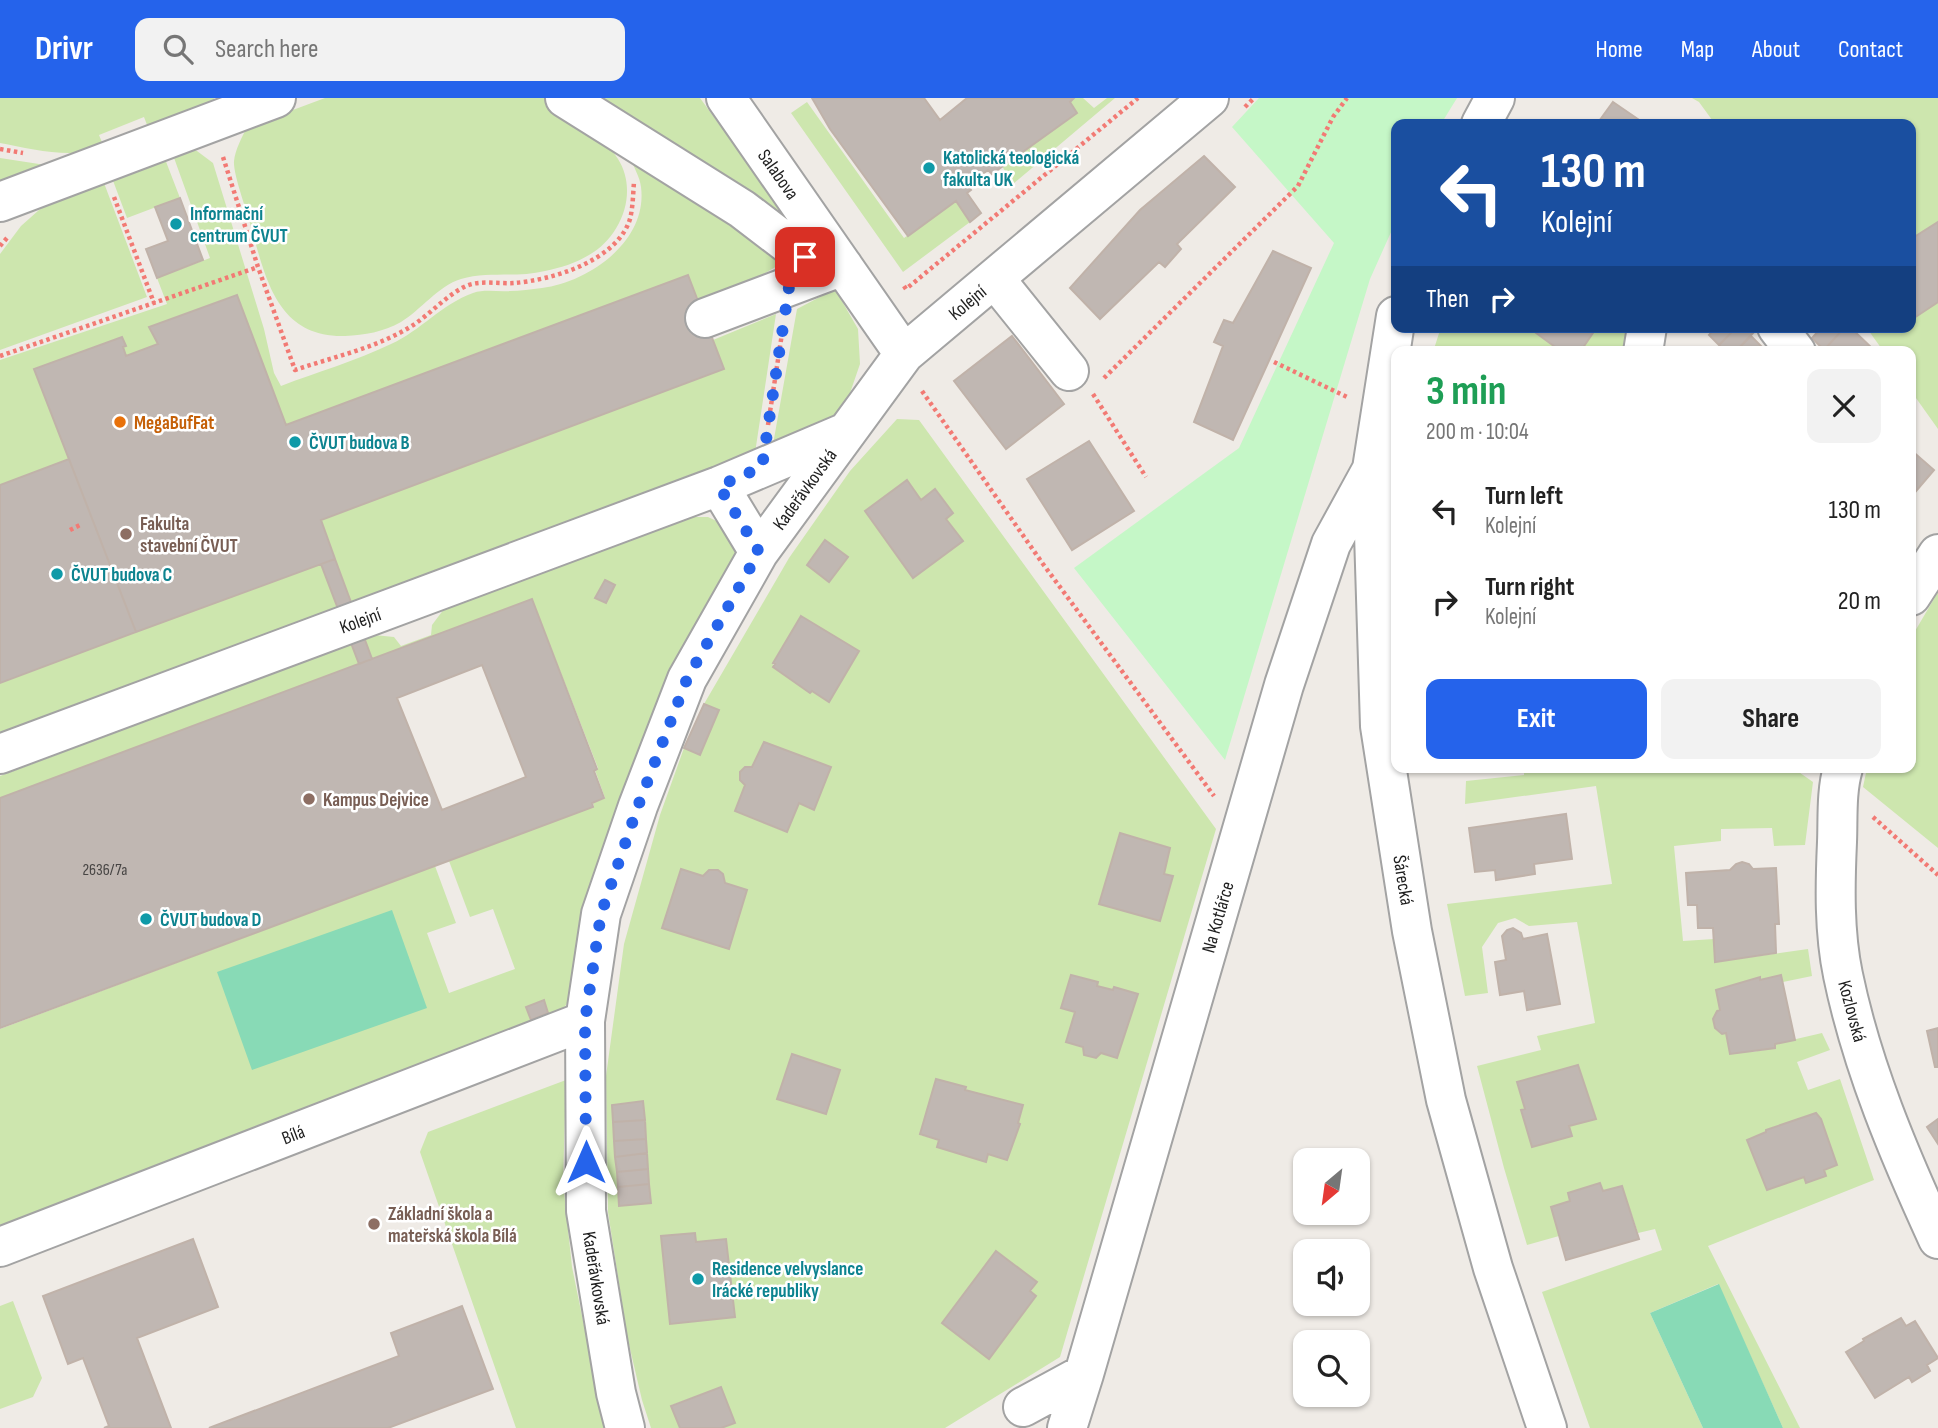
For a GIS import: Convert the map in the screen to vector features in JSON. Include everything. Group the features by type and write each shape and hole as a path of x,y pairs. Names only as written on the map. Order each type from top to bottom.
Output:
{"street":[{"path":"0,202 276,98"},
{"path":"565,98 742,209 805,257 843,266"},
{"name":"Salabova","path":"726,98 904,354"},
{"name":"Kolejní","path":"0,754 719,486 844,433 904,354 1209,98"},
{"path":"1484,119 1495,98"},
{"path":"705,318 843,266"},
{"path":"995,279 1069,371"},
{"name":"Šárecká","path":"1391,382 1384,474 1380,726 1412,931 1446,1100 1493,1268 1547,1428"},
{"name":"Kadeřávkovská","path":"625,1428 616,1393 586,1211 585,1021 601,914 638,806 687,679 759,552 844,433"},
{"name":"Na Kotlářce","path":"1067,1428 1283,685 1331,544 1384,474"},
{"path":"719,486 759,552"},
{"path":"1916,588 1938,554"},
{"name":"Kozlovská","path":"1834,773 1837,930 1843,973 1855,1024 1879,1098 1905,1168 1938,1239"},
{"name":"Bílá","path":"0,1247 585,1021"},
{"path":"1024,1407 1084,1374"}],"path":[{"path":"900,280 906,289 1138,98"},
{"path":"1146,477 1091,390 1298,186 1333,117 1347,98"},
{"path":"212,123 258,267 295,370 382,341 412,326 454,292 470,284 516,283 555,276 576,269 595,258 618,239 630,221 634,181 631,172"},
{"path":"103,165 154,303"},
{"path":"0,356 258,267"},
{"path":"762,467 789,287"},
{"path":"1274,362 1354,401"},
{"path":"921,389 1043,564 1224,809 1243,827"},
{"path":"69,530 80,526"},
{"path":"1886,831 1938,874"}],"green space":[{"path":"0,98 214,98 217,105 149,130 144,117 99,135 104,147 66,153 0,143"},
{"path":"325,98 552,98 596,134 618,159 627,185 623,213 610,237 600,247 573,263 534,273 482,275 461,279 445,287 401,322 374,332 345,336 322,334 303,327 277,300 268,283 234,161 247,127"},
{"path":"582,98 700,98 800,235"},
{"path":"1074,98 1083,98 1094,108 1107,98 1115,98 1013,184 1002,166 1077,113 1070,102"},
{"path":"1259,98 1457,98 1444,119 1391,119 1391,232 1370,279 1225,760 1074,568 1239,448 1334,243 1232,127"},
{"path":"1692,98 1938,98 1938,222 1916,236 1916,119 1711,119 1699,102"},
{"path":"807,102 904,238 956,201 970,222 903,272 791,113"},
{"path":"190,149 213,163 264,329 274,373 281,386 402,339 451,304 473,293 542,288 560,284 596,268 612,256 625,241 635,225 641,207 641,187 630,157 794,256 757,278 699,303 688,275 286,425 236,295 149,327 158,344 126,356 123,347 126,346 35,370 69,459 0,485 0,360 167,304 157,278 210,258 173,155"},
{"path":"0,158 52,166 0,186"},
{"path":"165,159 180,198 127,218 112,178"},
{"path":"104,183 147,297 0,350 0,254 21,226 39,210"},
{"path":"835,289 858,329 860,364 850,393 831,420 772,450 797,309"},
{"path":"1938,302 1938,429 1916,398 1916,346 1880,346 1870,333 1916,333 1916,317"},
{"path":"776,314 755,453 0,735 0,683 136,632 321,520 723,369 713,340"},
{"path":"1439,333 1637,333 1634,346 1435,346"},
{"path":"897,419 919,420 1216,829 1060,1357 945,1428 721,1428 735,1422 721,1387 672,1405 680,1428 651,1428 627,1336 608,1212 606,1076 624,944 660,815 684,748 704,704 789,558 850,471","holes":["907,480 921,500 936,489 953,513 946,519 913,577 865,511","825,540 848,557 829,582 807,565","801,616 859,651 828,701 773,667 773,662","764,742 831,767 814,809 799,803 783,831 735,811 745,785 740,780 740,772 745,767 752,767","1120,833 1170,848 1164,874 1173,877 1160,921 1099,904","681,869 703,876 709,870 715,870 722,874 725,883 747,890 729,949 663,928","1071,975 1098,982 1097,986 1113,990 1114,987 1137,995 1117,1058 1101,1053 1096,1058 1085,1055 1083,1047 1067,1042 1075,1012 1061,1008","792,1054 840,1070 826,1114 778,1099","936,1079 965,1087 965,1090 1023,1105 1018,1123 1020,1125 1007,1160 988,1154 985,1162 937,1147 939,1140 920,1135","643,1102 650,1203 619,1206 612,1105","694,1233 696,1242 726,1239 734,1317 671,1324 661,1237","995,1252 1037,1282 989,1358 942,1323"]},
{"path":"690,517 708,517 727,526 739,558 577,988 560,1014 0,1226 0,1029 435,866 456,923 427,933 449,993 515,969 493,909 470,917 449,861 594,806 593,803 605,798 595,770 598,768 532,599 0,798 0,776 374,635 394,637 401,646 431,635 432,625 444,609"},
{"path":"1938,592 1938,848 1863,787 1866,773 1916,773 1916,629"},
{"path":"1524,773 1800,773 1813,782 1805,845 1774,846 1772,828 1721,829 1721,841 1674,846 1683,941 1714,939 1716,962 1808,949 1812,976 1783,982 1781,976 1760,980 1759,977 1716,990 1720,1010 1713,1019 1722,1034 1726,1033 1730,1053 1774,1048 1775,1044 1822,1033 1830,1050 1797,1062 1808,1090 1840,1079 1874,1180 1708,1246 1800,1428 1783,1428 1718,1284 1650,1313 1703,1428 1590,1428 1542,1292 1662,1250 1655,1229 1638,1233 1622,1186 1603,1191 1600,1183 1568,1193 1570,1201 1551,1207 1559,1236 1527,1245 1477,1066 1541,1050 1537,1036 1595,1023 1577,922 1529,926 1515,918 1498,923 1482,947 1488,993 1465,996 1447,904 1612,884 1596,786 1465,804 1466,781","holes":["1578,1065 1596,1118 1569,1126 1571,1136 1525,1109 1517,1082","1816,1114 1822,1120 1824,1170 1806,1183 1804,1177 1767,1190 1747,1140 1766,1130"]},
{"path":"392,910 427,1008 252,1070 217,972"},
{"path":"566,1080 563,1182 572,1267 605,1428 516,1428 420,1152 428,1132"},
{"path":"1719,1284 1783,1428 1703,1428 1650,1313"},
{"path":"13,1301 42,1378 33,1397 0,1409 0,1306"}],"building":[{"name":"Katolická teologická fakulta UK","path":"812,98 924,98 940,120 967,98 1074,98 1070,102 1077,113 992,174 988,170 968,185 971,190 967,193 981,213 970,222 956,201 908,236 830,129"},
{"path":"1613,102 1638,119 1601,119"},
{"path":"1204,156 1235,187 1177,244 1181,249 1165,267 1159,262 1100,319 1070,288 1140,210"},
{"name":"Informační centrum ČVUT","path":"180,198 203,260 157,278 146,249 168,241 155,207"},
{"path":"1938,222 1938,302 1916,317 1916,236"},
{"path":"1273,251 1311,268 1233,440 1194,422 1223,346 1214,342 1224,320 1233,323"},
{"name":"ČVUT budova B","path":"688,275 724,369 321,520 335,559 136,632 34,369 122,337 126,356 158,344 149,327 237,295 286,425"},
{"path":"1536,333 1593,333 1584,346 1554,346"},
{"path":"1711,333 1731,333 1719,345 1709,335"},
{"path":"1731,333 1753,333 1741,346 1719,345"},
{"path":"1817,333 1840,333 1828,346 1820,346 1812,338"},
{"path":"1840,333 1856,333 1870,346 1828,346"},
{"path":"1012,336 1064,404 1006,449 954,381"},
{"path":"1751,336 1761,346 1741,346"},
{"path":"1089,441 1134,511 1072,550 1027,479"},
{"path":"1916,454 1934,470 1916,491"},
{"name":"ČVUT budova C","path":"69,459 136,632 0,683 0,485"},
{"path":"907,480 921,500 935,489 953,513 946,519 963,541 913,578 865,511"},
{"path":"825,540 848,557 829,582 807,565"},
{"path":"335,559 372,659 359,664 321,564"},
{"path":"605,580 615,585 606,603 595,598"},
{"name":"ČVUT budova D","path":"532,599 597,769 594,771 604,798 592,803 593,807 0,1028 0,798","holes":["482,665 526,777 442,810 397,698"]},
{"path":"801,616 859,651 829,702 812,691 810,693 773,667"},
{"path":"704,704 719,710 700,755 684,748"},
{"path":"764,742 831,767 814,810 799,803 787,832 735,811 745,785 740,780 740,772 745,767 752,767"},
{"path":"1566,814 1572,859 1534,864 1535,874 1496,880 1495,870 1475,872 1469,828"},
{"path":"1120,833 1170,848 1164,874 1173,876 1160,921 1099,904"},
{"path":"1742,862 1753,869 1776,868 1779,924 1775,924 1776,953 1715,962 1713,928 1698,928 1697,905 1688,905 1686,873 1730,870"},
{"path":"681,869 703,876 709,870 718,870 723,874 725,883 747,890 729,949 662,928"},
{"path":"1513,928 1521,933 1523,939 1547,934 1560,1004 1527,1010 1524,991 1500,995 1495,962 1506,960 1502,936"},
{"path":"1071,975 1098,982 1097,986 1113,990 1114,987 1138,994 1117,1058 1101,1053 1096,1058 1084,1055 1083,1047 1066,1042 1075,1012 1061,1008"},
{"path":"1781,975 1795,1040 1775,1044 1775,1048 1730,1054 1726,1033 1722,1034 1715,1028 1713,1019 1720,1010 1716,990 1760,977 1760,980"},
{"path":"544,1000 548,1013 531,1020 526,1007"},
{"path":"1938,1028 1938,1067 1935,1067 1927,1031"},
{"path":"792,1054 840,1070 826,1114 777,1099"},
{"path":"1578,1065 1596,1119 1569,1126 1572,1136 1532,1147 1521,1110 1525,1109 1517,1082"},
{"path":"936,1079 966,1087 965,1090 1023,1105 1018,1123 1020,1124 1007,1160 988,1154 986,1162 937,1147 939,1140 920,1134"},
{"path":"643,1101 645,1120 613,1122 612,1105"},
{"path":"1816,1113 1821,1119 1837,1165 1824,1170 1826,1176 1806,1183 1804,1177 1767,1190 1747,1140 1766,1130"},
{"path":"1938,1119 1938,1144 1927,1127"},
{"path":"645,1120 646,1139 614,1141 613,1122"},
{"path":"646,1139 647,1153 615,1157 614,1141"},
{"path":"647,1153 648,1169 617,1172 615,1157"},
{"path":"648,1169 649,1184 618,1187 617,1172"},
{"path":"1600,1183 1603,1191 1622,1186 1639,1239 1566,1260 1551,1207 1570,1201 1568,1193"},
{"path":"649,1184 651,1203 619,1206 618,1187"},
{"name":"Residence velvyslance Irácké republiky","path":"695,1233 696,1242 726,1239 735,1317 670,1324 661,1236"},
{"path":"193,1239 218,1307 137,1338 171,1428 104,1428 109,1426 83,1358 68,1364 43,1296"},
{"path":"996,1251 1037,1282 1030,1291 1036,1296 989,1359 942,1323"},
{"path":"462,1306 493,1389 388,1428 209,1428 399,1356 391,1333"},
{"path":"1901,1318 1906,1326 1915,1321 1938,1358 1927,1365 1930,1371 1912,1382 1909,1377 1875,1398 1846,1352 1864,1341 1863,1339"},
{"path":"721,1387 735,1423 721,1428 680,1428 671,1406"}],"place":[{"name":"Katolická teologická fakulta UK","path":"929,168"},
{"name":"Informační centrum ČVUT","path":"176,224"},
{"name":"MegaBufFat","path":"120,422"},
{"name":"ČVUT budova B","path":"295,442"},
{"name":"Fakulta stavební ČVUT","path":"126,534"},
{"name":"ČVUT budova C","path":"57,574"},
{"name":"Kampus Dejvice","path":"309,799"},
{"name":"ČVUT budova D","path":"146,919"},
{"name":"Základní škola a mateřská škola Bílá","path":"374,1224"},
{"name":"Residence velvyslance Irácké republiky","path":"698,1279"}],"route":[{"path":"586,1162 585,1021 601,914 638,806 687,679 759,552 719,486 762,467 789,287 805,257"}]}
